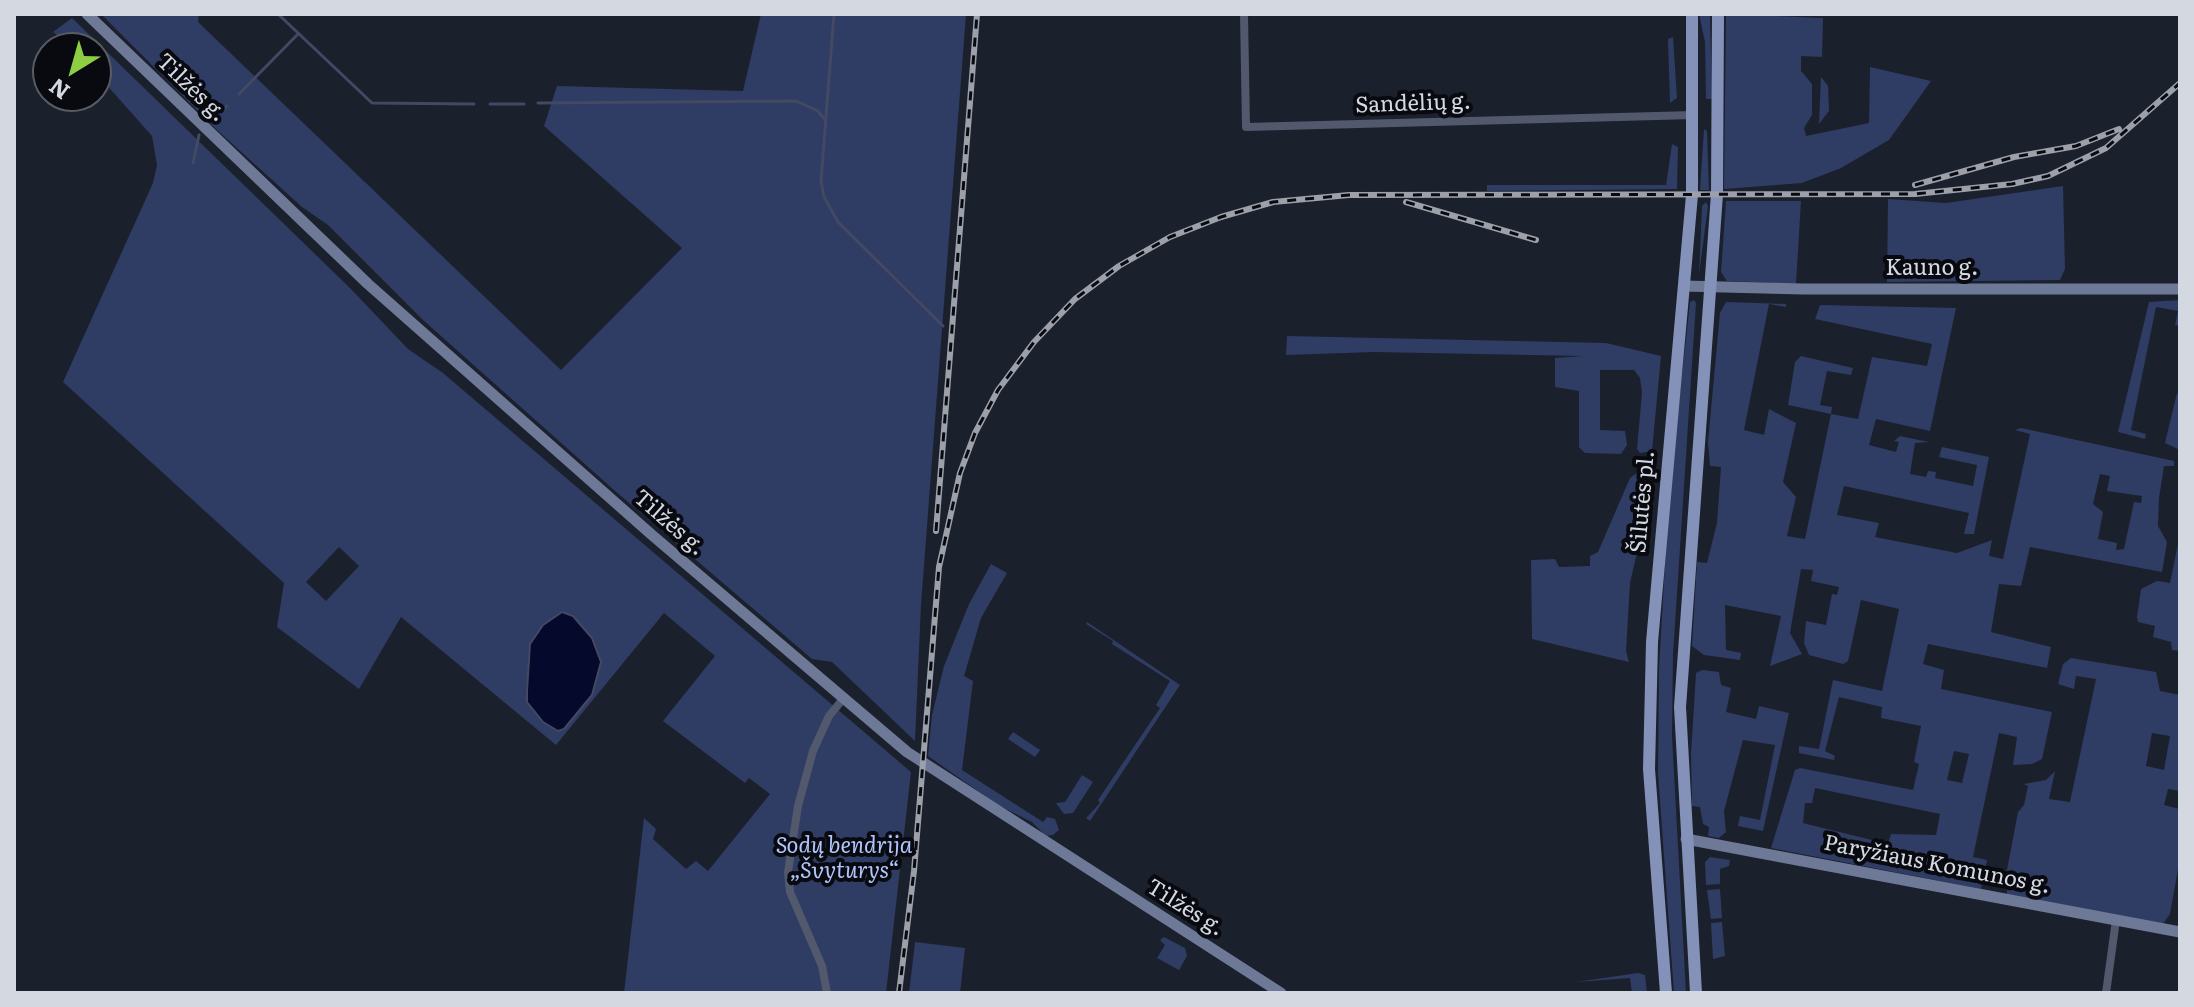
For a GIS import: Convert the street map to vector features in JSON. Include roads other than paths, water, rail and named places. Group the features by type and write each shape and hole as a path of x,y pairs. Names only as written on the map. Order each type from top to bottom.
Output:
{"main road":[{"name":"Tilžės g.","path":"87,14 368,284 843,699 918,760 1281,993"},
{"name":"Šilutės pl.","path":"1666,993 1649,769 1652,642 1684,286 1694,115 1692,14"},
{"path":"1696,993 1680,707 1710,287 1719,116 1718,14"},
{"path":"1694,115 1719,116"},
{"name":"Kauno g.","path":"1684,286 2180,289"},
{"name":"Paryžiaus Komunos g.","path":"1686,839 2180,932"}],"street":[{"name":"Sandėlių g.","path":"1244,14 1246,127 1694,115"},
{"path":"827,993 822,966 790,892 788,872 798,806 813,751 829,716 843,699"},
{"path":"2106,993 2116,920"}],"waterway":[{"path":"278,14 372,103 474,104"},
{"path":"834,14 821,181 824,197 838,222 943,326"},
{"path":"239,94 298,34"},
{"path":"538,103 796,101 818,111 826,121"},
{"path":"490,104 524,104"},
{"path":"223,110 227,106"},
{"path":"193,163 199,135"}],"railway":[{"path":"936,531 977,14"},
{"path":"899,993 914,871 939,567 960,473 975,433 998,390 1034,342 1075,299 1119,266 1170,237 1221,217 1273,202 1349,195 1915,194 2012,184 2048,176 2106,148 2180,83"},
{"path":"1915,185 2014,157 2076,146 2119,129"},
{"path":"1406,202 1536,240"}],"park label":[{"name":"Sodų bendrija „Švyturys“","path":"844,860"}]}
